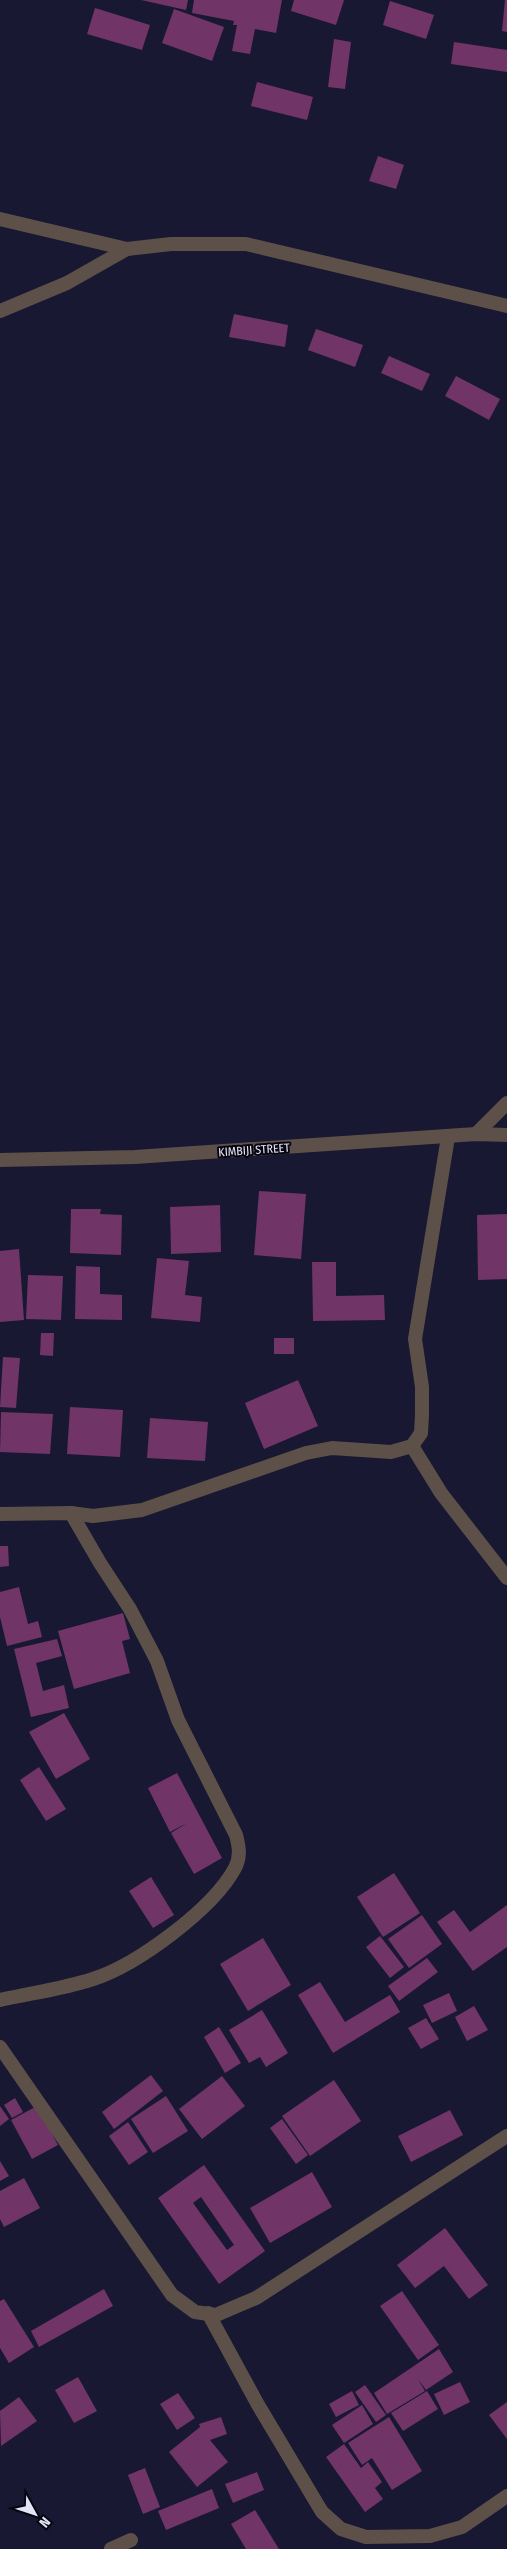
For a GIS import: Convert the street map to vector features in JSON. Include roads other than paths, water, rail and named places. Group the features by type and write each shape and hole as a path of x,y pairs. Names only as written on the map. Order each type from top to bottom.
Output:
{"street":[{"path":"0,219 127,249 171,244 246,244 507,306"},
{"path":"0,311 67,283 127,249"},
{"path":"476,1134 507,1103"},
{"name":"KIMBIJI STREET","path":"0,1160 135,1157 476,1134 507,1134"},
{"path":"0,1514 71,1513 93,1516 142,1510 306,1453 332,1448 391,1452 412,1446 420,1433 422,1415 422,1387 415,1339 448,1137"},
{"path":"412,1446 441,1493 507,1578"},
{"path":"0,2000 93,1979 140,1958 174,1931 216,1893 236,1867 240,1851 236,1835 178,1720 157,1661 130,1609 100,1564 71,1513"},
{"path":"0,2047 172,2295 195,2312 216,2315 256,2298 507,2136"},
{"path":"208,2314 257,2403 322,2512 342,2529 366,2537 430,2536 462,2527 507,2496"},
{"path":"111,2549 131,2540"}]}
